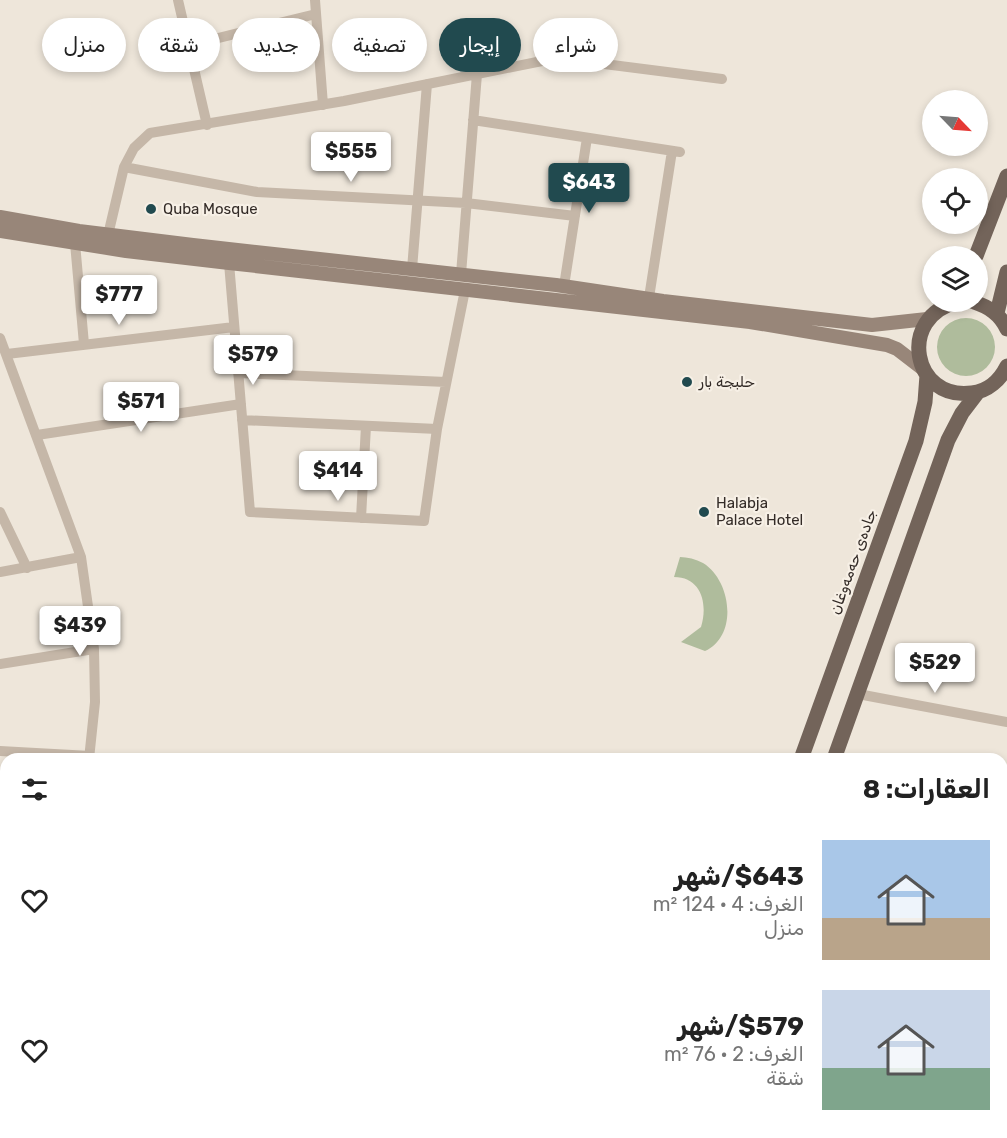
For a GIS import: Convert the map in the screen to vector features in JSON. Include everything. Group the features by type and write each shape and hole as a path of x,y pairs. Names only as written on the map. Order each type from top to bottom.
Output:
{"main road":[{"path":"980,246 1007,176"},
{"path":"1004,322 1007,272"},
{"path":"988,308 1004,322"},
{"path":"927,319 934,312"},
{"name":"جادەی حەمەوغان","path":"803,753 916,441 925,402 925,372 919,356 918,343 927,319"},
{"path":"925,372 937,385 949,392 963,394 978,392 1001,381 1007,366"},
{"path":"836,753 948,440 962,413 978,392"}],"street":[{"path":"178,0 183,18"},
{"path":"315,0 323,105"},
{"path":"220,38 316,14"},
{"path":"108,235 124,167 134,148 150,133 323,105 542,61 575,59 722,79"},
{"path":"196,72 207,125"},
{"path":"461,274 477,74"},
{"path":"412,269 427,84"},
{"path":"473,120 676,151 648,305"},
{"path":"564,286 587,138"},
{"path":"124,167 257,192 466,203 575,216"},
{"path":"1,225 75,243 229,263 353,269 412,269 564,286 648,305"},
{"path":"1,225 108,235 353,269 465,290 648,305 751,317 872,325 927,319"},
{"path":"75,243 84,344"},
{"path":"229,263 250,512 424,521 437,429 465,290"},
{"path":"751,317 876,342 897,349 925,372"},
{"path":"7,354 234,327"},
{"path":"0,338 81,557 94,649 95,702 90,753"},
{"path":"238,373 446,382"},
{"path":"37,435 241,404"},
{"path":"242,420 437,429"},
{"path":"361,518 366,426"},
{"path":"0,512 27,568"},
{"path":"0,572 81,557"},
{"path":"0,664 94,649"},
{"path":"858,694 1007,722"},
{"path":"0,751 26,753"}],"green space":[{"path":"966,318 982,323 990,331 995,347 990,363 982,371 966,376 950,371 942,363 937,347 942,331 950,323"},
{"path":"680,557 691,558 703,563 713,571 725,594 727,621 723,633 716,643 705,651 681,642 701,627 704,610 697,587 683,578 674,577"}],"place":[{"name":"Quba Mosque","path":"151,209"},
{"name":"حلبجة بار","path":"687,382"},
{"name":"Halabja Palace Hotel","path":"704,512"}]}
